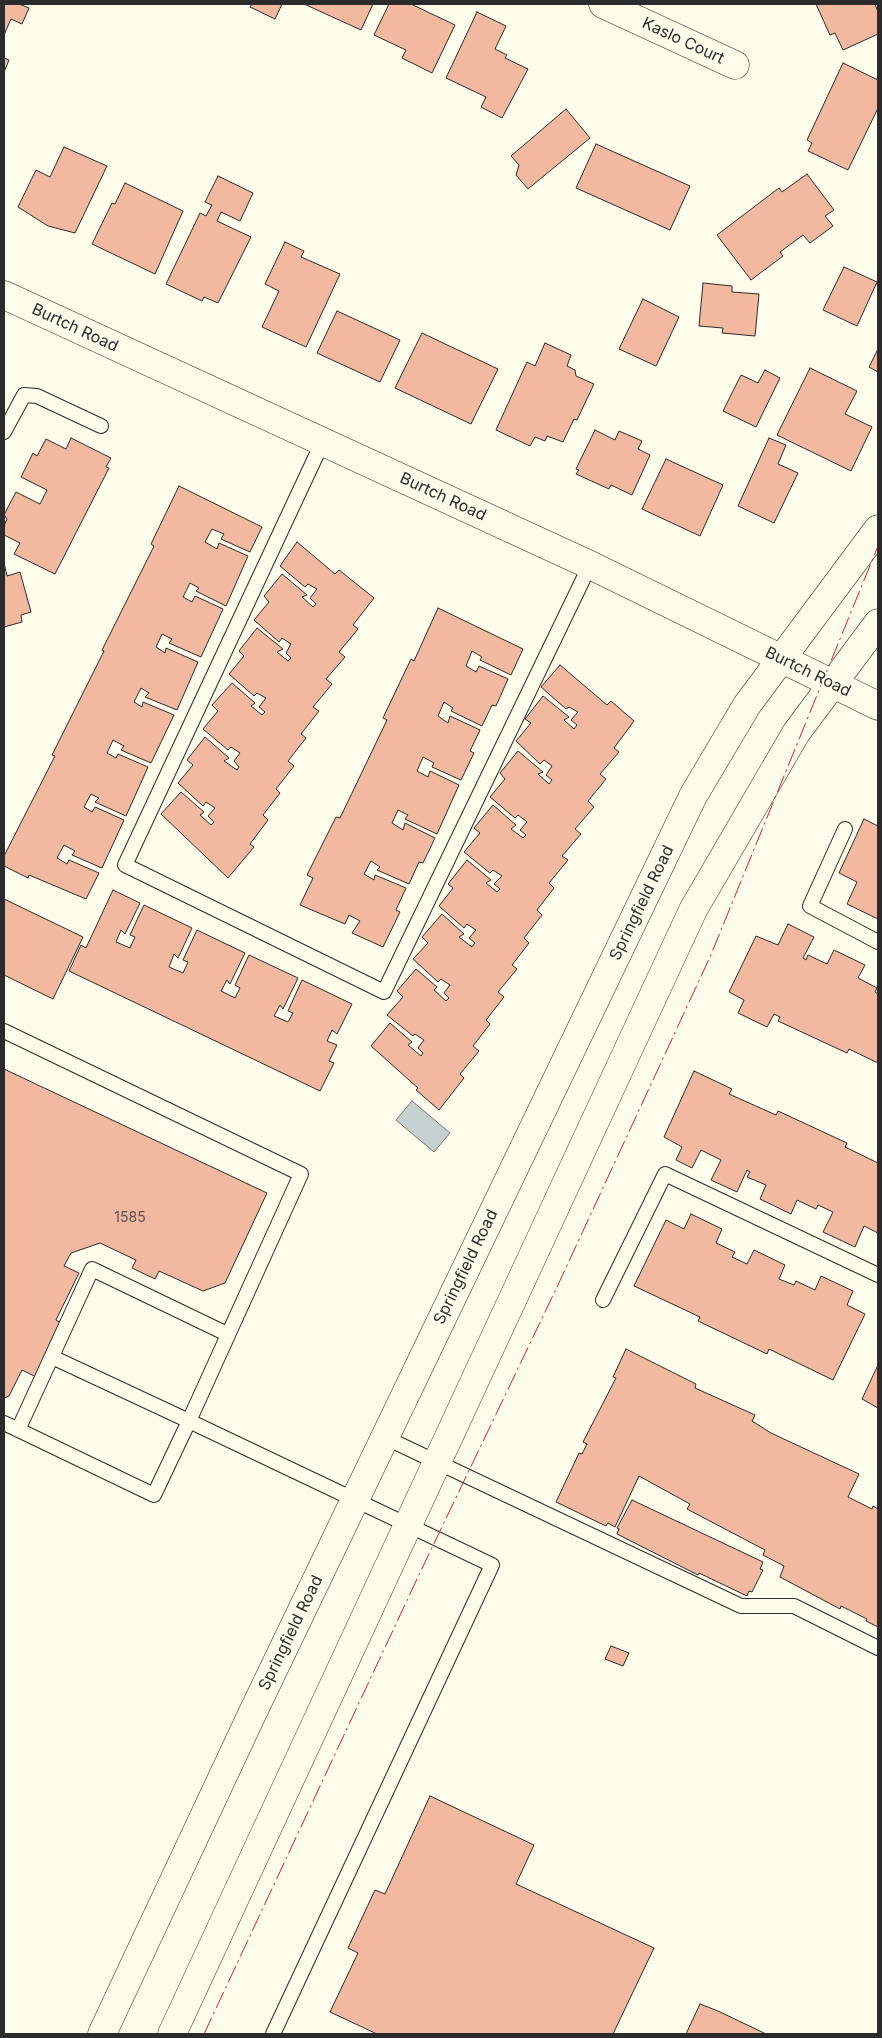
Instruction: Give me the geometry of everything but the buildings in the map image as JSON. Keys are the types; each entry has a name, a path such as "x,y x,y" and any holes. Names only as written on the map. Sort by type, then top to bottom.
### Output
{"main road":[{"name":"Kaslo Court","path":"602,4 735,65"},
{"name":"Burtch Road","path":"4,295 590,565 878,706"},
{"name":"Springfield Road","path":"102,2034 384,1437 693,796 747,706 878,529"},
{"path":"172,2034 693,910 796,733 878,623"}],"lane":[{"path":"4,432 24,395 36,396 101,426"},
{"path":"323,441 125,865 384,992 590,565"},
{"path":"845,829 810,906 878,942"},
{"path":"4,1031 301,1174 154,1495 4,1423"},
{"path":"603,1300 665,1174 878,1275"},
{"path":"18,1430 92,1269 227,1334"},
{"path":"52,1357 492,1565 273,2034"},
{"path":"384,1437 741,1606 794,1606 878,1648"}],"shaded area":[{"path":"412,1101 450,1133 434,1152 396,1120"}],"power":[{"path":"204,2034 417,1579 557,1287 710,957 878,546"}]}
